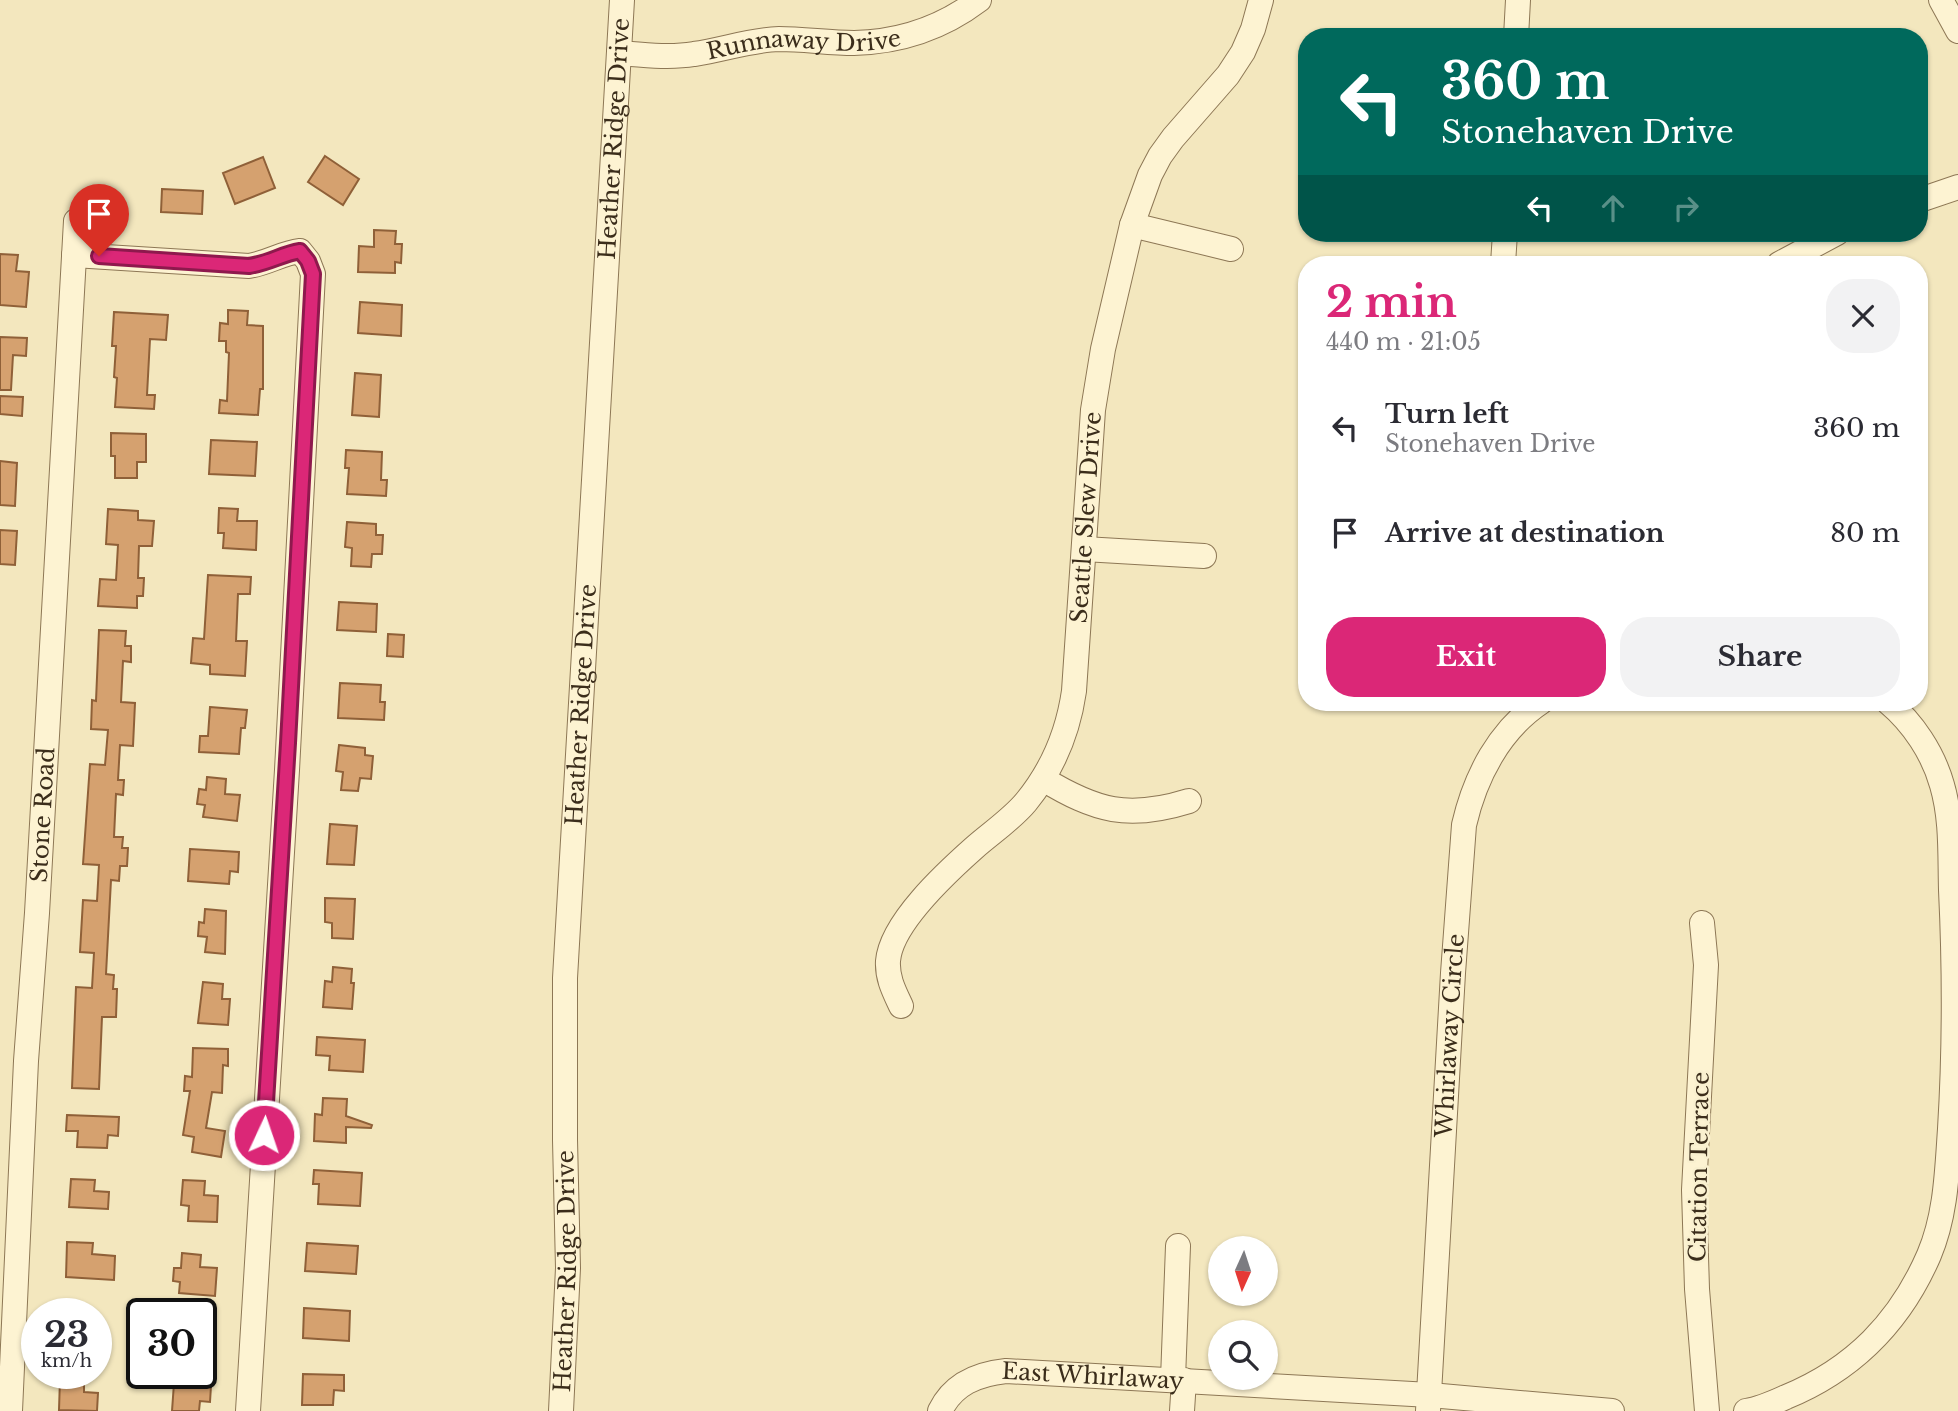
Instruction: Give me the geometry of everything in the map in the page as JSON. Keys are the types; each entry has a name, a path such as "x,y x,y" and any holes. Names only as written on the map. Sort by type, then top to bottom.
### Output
{"street":[{"name":"Heather Ridge Drive","path":"561,1411 568,1268 565,978 573,882 622,0"},
{"name":"Runnaway Drive","path":"619,53 692,55 750,42 778,39 853,43 886,41 931,29 979,0"},
{"name":"Seattle Slew Drive","path":"901,1006 892,989 888,973 888,958 896,935 946,874 1025,803 1058,751 1070,718 1093,411 1103,349 1132,225 1150,175 1160,156 1228,75 1253,29 1261,0"},
{"path":"1516,28 1518,0"},
{"path":"1941,0 1958,31"},
{"path":"1928,197 1958,187"},
{"name":"Stone Road","path":"10,1411 26,1061 38,899 76,221"},
{"path":"1132,225 1231,249"},
{"path":"1794,256 1820,242"},
{"path":"74,255 249,266 267,263 300,251 313,274 288,757 248,1411"},
{"path":"1084,549 1204,556"},
{"name":"Whirlaway Circle","path":"1429,1403 1464,825 1468,806 1488,760 1517,721 1530,711"},
{"path":"1746,1411 1793,1394 1828,1376 1884,1329 1901,1308 1926,1261 1938,1228 1945,1193 1955,1048 1949,820 1941,781 1925,744 1897,711"},
{"path":"1042,779 1084,802 1124,812 1144,812 1189,801"},
{"name":"Citation Terrace","path":"1702,923 1706,965 1694,1190 1697,1289 1707,1411"},
{"path":"1178,1246 1178,1379 1182,1411"},
{"name":"East Whirlaway","path":"940,1411 956,1388 989,1373 1006,1371 1178,1379 1429,1403"},
{"path":"1429,1403 1612,1411"}],"building":[{"path":"325,156 359,179 343,205 308,182"},
{"path":"263,157 275,188 235,204 223,173"},
{"path":"162,189 203,191 202,214 161,212"},
{"path":"374,230 396,231 395,244 402,244 401,263 395,262 395,273 358,272 359,246 374,247"},
{"path":"0,254 18,255 16,271 29,272 26,307 0,305"},
{"path":"360,302 402,305 401,336 358,333"},
{"path":"228,310 248,311 247,325 263,326 263,389 260,389 258,415 219,413 220,400 227,401 229,353 226,352 226,341 219,341 220,323 228,324"},
{"path":"114,312 168,315 166,340 150,339 147,395 155,395 154,409 115,407 116,346 112,346"},
{"path":"0,337 27,338 26,356 13,355 11,390 0,390"},
{"path":"355,373 381,375 379,417 352,415"},
{"path":"0,396 23,397 22,416 0,414"},
{"path":"111,433 146,434 146,462 137,462 137,478 115,478"},
{"path":"211,440 257,442 255,476 209,474"},
{"path":"346,450 382,452 381,480 387,480 386,496 347,494 349,468 345,468"},
{"path":"0,461 17,463 15,506 0,505"},
{"path":"219,508 238,509 237,521 257,521 256,550 223,548 224,533 218,533"},
{"path":"108,509 138,511 138,520 154,521 152,546 139,546 138,578 144,578 143,596 137,596 137,608 98,606 100,579 116,580 118,545 106,544"},
{"path":"347,522 376,524 376,535 383,535 382,554 372,554 371,567 351,566 352,548 345,547"},
{"path":"0,530 17,531 15,565 0,564"},
{"path":"208,575 251,577 250,594 238,594 236,641 247,641 245,676 210,674 210,665 191,663 193,638 204,639"},
{"path":"339,602 377,604 376,632 337,630"},
{"path":"99,630 126,631 125,646 131,646 131,662 123,661 121,702 135,703 133,746 120,745 118,780 124,780 123,795 116,794 114,837 123,837 122,848 128,848 127,866 120,866 119,881 111,880 106,974 114,975 113,989 117,989 116,1017 102,1017 99,1089 72,1088 76,987 92,988 94,953 80,952 83,900 97,901 99,865 83,864 90,764 105,765 108,730 91,729 92,700 96,701"},
{"path":"388,634 404,635 403,657 387,656"},
{"path":"340,683 381,685 380,702 385,702 384,720 338,718"},
{"path":"210,707 247,710 245,728 241,728 239,754 199,752 200,736 208,736"},
{"path":"339,745 365,748 365,755 373,756 371,779 360,778 358,791 341,790 343,772 336,771"},
{"path":"207,777 226,779 225,794 240,795 237,821 203,817 205,805 197,804 199,789 206,790"},
{"path":"330,824 357,826 354,865 327,864"},
{"path":"190,849 239,852 238,872 230,871 229,884 188,881"},
{"path":"325,898 355,899 353,939 332,938 332,923 325,922"},
{"path":"205,909 226,911 225,954 205,952 207,937 198,936 199,922 204,923"},
{"path":"333,967 352,969 352,1009 323,1007 325,981 332,982"},
{"path":"203,982 223,984 222,999 230,999 228,1025 198,1023"},
{"path":"317,1037 365,1040 363,1072 329,1070 330,1056 316,1055"},
{"path":"193,1048 228,1049 228,1066 223,1065 222,1093 212,1092 206,1128 225,1131 221,1157 192,1152 194,1137 183,1135 190,1091 184,1091 185,1076 192,1077"},
{"path":"323,1098 347,1099 346,1116 372,1125 371,1128 346,1127 346,1143 314,1141 315,1114 322,1115"},
{"path":"67,1115 119,1117 118,1136 108,1135 107,1148 77,1147 78,1131 66,1131"},
{"path":"314,1170 362,1173 360,1206 318,1204 319,1184 313,1184"},
{"path":"71,1179 95,1180 94,1191 109,1192 108,1209 69,1207"},
{"path":"183,1180 205,1181 204,1195 218,1196 217,1222 188,1221 189,1206 181,1205"},
{"path":"67,1242 93,1243 92,1254 115,1256 114,1280 66,1277"},
{"path":"307,1243 358,1246 356,1274 305,1271"},
{"path":"182,1253 201,1255 200,1267 217,1268 215,1296 179,1293 180,1282 173,1281 174,1268 181,1268"},
{"path":"304,1308 350,1311 349,1341 303,1338"},
{"path":"303,1374 344,1375 344,1391 334,1390 333,1405 302,1405"},
{"path":"60,1389 84,1389 84,1392 98,1393 97,1411 59,1410"},
{"path":"174,1389 211,1389 210,1402 200,1401 199,1411 172,1411"}],"route":[{"path":"99,256 249,266 267,263 300,251 313,274 264,1135"}]}
